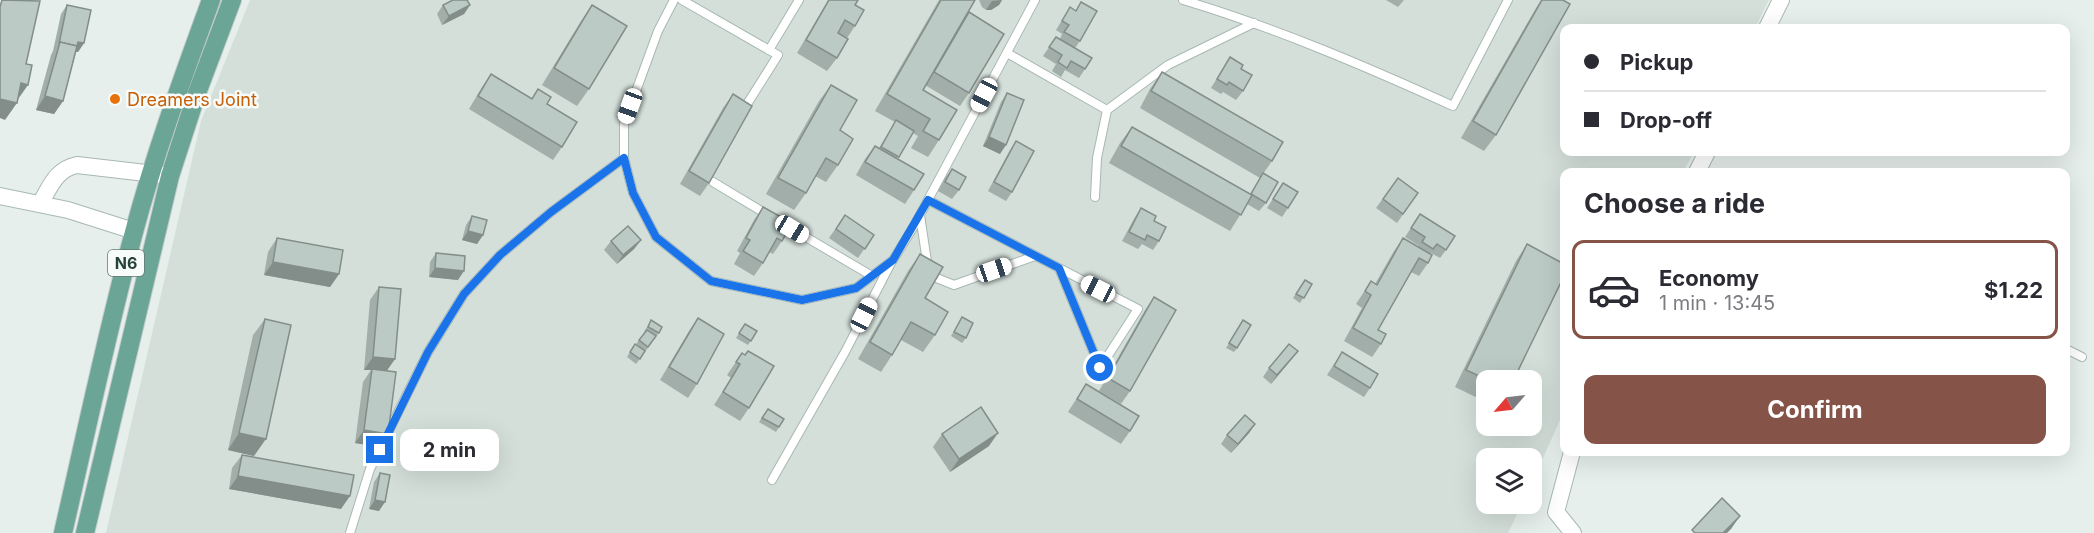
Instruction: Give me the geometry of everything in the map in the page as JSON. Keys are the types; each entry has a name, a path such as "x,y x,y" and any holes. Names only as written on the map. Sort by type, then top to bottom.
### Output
{"main road":[{"name":"N6","path":"63,533 134,231 174,100 211,0"},
{"name":"N6","path":"85,533 170,176 197,93 232,0"}],"street":[{"path":"1769,24 1781,0"},
{"path":"40,204 57,174 66,167 77,165 170,176"},
{"path":"0,196 68,210 134,231"},
{"path":"1571,456 1556,512 1573,533"}],"lane":[{"path":"674,0 658,31 624,124 624,158 633,193 656,237 711,281 802,300 856,288 893,260"},
{"path":"682,0 778,55 744,109"},
{"path":"769,50 799,0"},
{"path":"772,480 845,352 1035,0"},
{"path":"1183,0 1254,23 1372,70 1453,106 1508,0"},
{"path":"1095,197 1097,158 1107,110 1168,65 1254,23"},
{"path":"1007,53 1107,110"},
{"path":"350,533 370,469 428,352 464,294 509,248 551,212 624,158"},
{"path":"713,182 872,276"},
{"path":"928,200 1138,309 1100,368 1059,268"},
{"path":"920,215 929,275 954,285 1035,256"},
{"path":"2070,351 2082,357"}],"shaded area":[{"path":"250,0 1769,0 1757,24 1560,24 1560,156 1692,156 1685,168 1560,168 1560,420 1542,460 1542,448 1476,448 1476,514 1517,514 1508,533 106,533 201,121"}],"building":[{"path":"2,0 40,1 26,64 32,65 28,85 21,83 17,103 0,99 0,7"},
{"path":"453,0 467,0 470,5 449,16 443,5"},
{"path":"829,0 858,0 855,5 864,10 855,26 845,20 838,33 848,39 837,58 806,40"},
{"path":"941,0 975,0 923,90 957,110 939,140 923,131 930,119 887,94"},
{"path":"1542,0 1563,0 1570,4 1496,135 1473,121"},
{"path":"1081,2 1097,11 1080,41 1064,32 1069,25 1062,21 1070,7 1076,11"},
{"path":"67,5 91,10 84,43 78,42 77,46 60,42 59,44"},
{"path":"592,5 627,26 589,89 554,68"},
{"path":"969,12 1004,34 969,93 934,72"},
{"path":"1056,37 1092,58 1085,69 1071,61 1067,68 1058,62 1062,55 1049,47"},
{"path":"60,42 77,46 63,101 45,96"},
{"path":"1230,57 1243,65 1241,69 1252,75 1243,91 1229,82 1227,85 1217,79"},
{"path":"1162,72 1283,142 1272,161 1151,91"},
{"path":"491,74 532,99 538,89 551,97 547,104 577,122 562,147 478,96"},
{"path":"831,85 857,100 840,130 853,139 838,165 826,158 806,193 778,178"},
{"path":"1007,93 1024,100 1006,145 989,137"},
{"path":"733,94 752,106 709,183 689,171"},
{"path":"896,120 914,131 899,157 881,147"},
{"path":"1132,127 1252,195 1241,215 1121,146"},
{"path":"1016,141 1034,151 1012,192 994,182"},
{"path":"875,146 924,174 914,190 865,162"},
{"path":"952,169 966,177 959,190 945,182"},
{"path":"1263,173 1278,182 1266,203 1251,194"},
{"path":"1398,178 1418,193 1403,214 1383,199"},
{"path":"1283,183 1298,192 1288,208 1273,199"},
{"path":"763,207 792,223 782,241 777,238 763,263 743,251 750,240 746,238"},
{"path":"1141,208 1156,216 1154,221 1166,227 1159,241 1147,235 1145,240 1129,232"},
{"path":"1420,214 1455,236 1446,250 1437,244 1433,249 1422,242 1425,237 1411,228"},
{"path":"845,215 874,235 865,249 836,229"},
{"path":"472,216 487,220 483,235 468,231"},
{"path":"628,226 641,240 623,255 611,241"},
{"path":"277,238 343,250 339,274 273,262"},
{"path":"1403,238 1432,255 1428,263 1419,258 1378,330 1386,334 1381,344 1353,328 1371,295 1365,291 1371,281 1377,285"},
{"path":"1527,244 1560,262 1560,284 1518,370 1476,370 1476,375 1466,370"},
{"path":"436,253 465,256 464,271 435,268"},
{"path":"920,254 943,267 925,298 948,312 935,335 911,322 892,355 870,342"},
{"path":"1305,280 1312,284 1304,298 1296,294"},
{"path":"379,287 401,289 395,359 373,357"},
{"path":"1154,297 1176,310 1130,391 1108,378"},
{"path":"962,317 973,323 966,338 954,332"},
{"path":"698,318 724,334 697,384 669,367"},
{"path":"265,319 291,325 266,439 239,433"},
{"path":"651,320 662,327 659,333 648,327"},
{"path":"1243,320 1251,325 1237,348 1229,343"},
{"path":"745,324 757,331 751,341 739,333"},
{"path":"647,330 656,336 648,347 639,340"},
{"path":"635,344 645,351 640,359 630,352"},
{"path":"1289,344 1298,351 1277,375 1269,368"},
{"path":"748,351 774,366 749,408 723,392 740,364 736,362 742,353 745,355"},
{"path":"1342,352 1378,374 1370,388 1334,366"},
{"path":"372,369 396,372 388,434 364,430"},
{"path":"1086,384 1139,416 1130,431 1077,399"},
{"path":"981,407 998,433 959,459 942,434"},
{"path":"768,409 784,419 779,427 762,418"},
{"path":"1245,415 1255,424 1238,444 1227,435"},
{"path":"454,448 468,449 467,464 453,464"},
{"path":"242,455 354,475 350,496 238,476"},
{"path":"380,473 390,475 385,502 375,500"},
{"path":"1722,498 1740,516 1723,533 1695,533 1692,530"}],"place":[{"name":"Dreamers Joint","path":"115,99"}],"route":[{"path":"380,450 428,352 464,294 500,255 551,212 624,158 633,193 656,237 711,281 802,300 856,288 893,260 928,200 1059,268 1100,368"}]}
